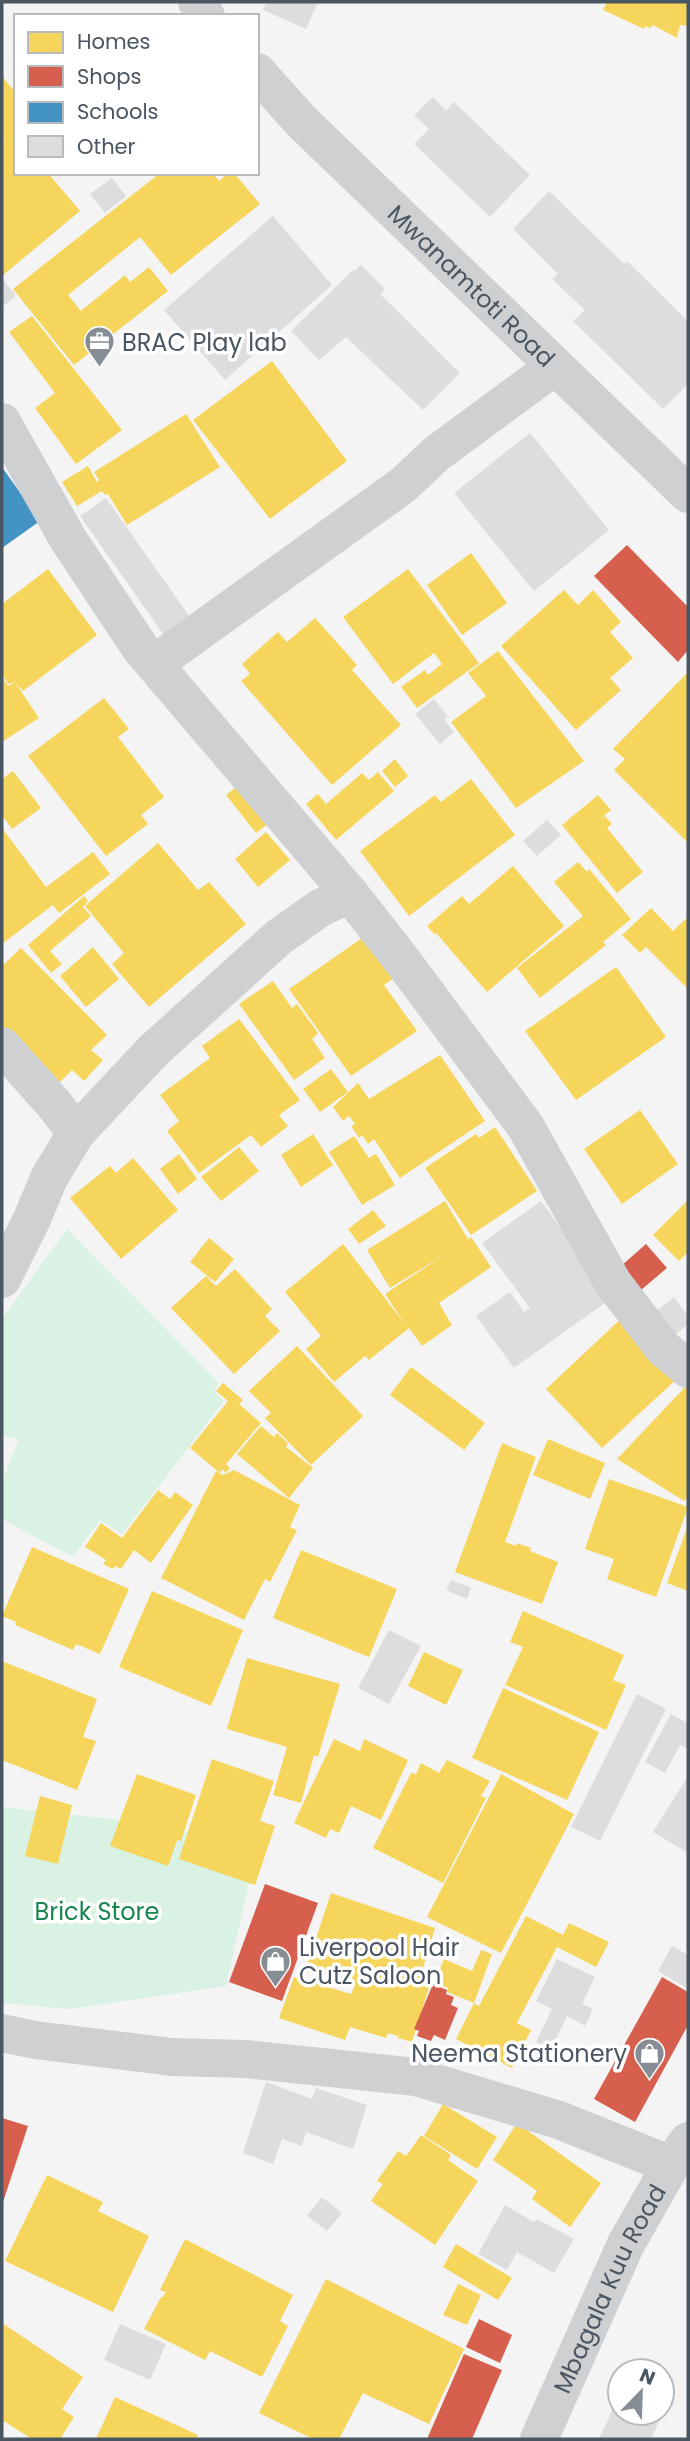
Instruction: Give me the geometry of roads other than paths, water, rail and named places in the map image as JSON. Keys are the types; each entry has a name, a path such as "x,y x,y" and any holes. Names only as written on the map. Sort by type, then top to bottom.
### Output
{"street":[{"name":"Mwanamtoti Road","path":"259,74 301,121 688,494"},
{"path":"154,664 403,485 436,454 554,367"},
{"path":"2,422 68,539 141,649 350,894 526,1127 613,1283 663,1348 688,1369"},
{"path":"2,1279 49,1178 76,1133 153,1051 279,937 320,908 350,894"},
{"path":"2,1046 76,1133"},
{"path":"2,2033 35,2040 172,2057 246,2059 416,2077 679,2153"},
{"name":"Mbagala Kuu Road","path":"539,2439 626,2244 679,2153"}],"place":[{"name":"BRAC Play lab","path":"99,369"},
{"name":"Liverpool Hair Cutz Saloon","path":"276,1988"},
{"name":"Neema Stationery","path":"650,2080"}],"park label":[{"name":"Brick Store","path":"97,1911"}]}
